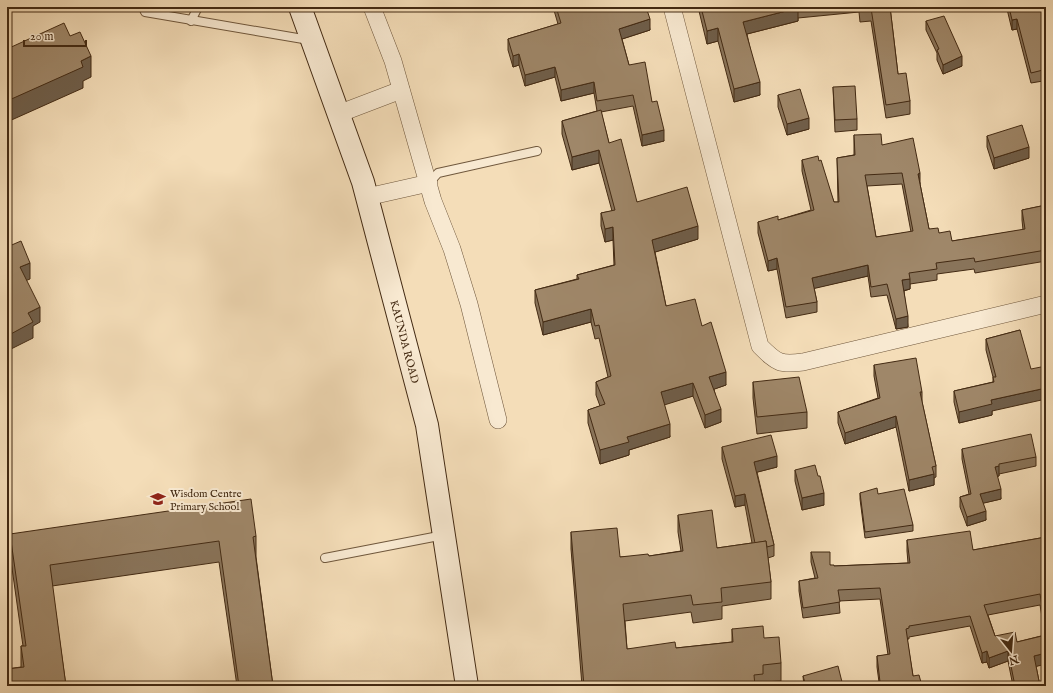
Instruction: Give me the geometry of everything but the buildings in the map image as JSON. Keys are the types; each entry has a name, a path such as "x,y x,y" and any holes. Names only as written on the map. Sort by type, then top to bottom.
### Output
{"main road":[{"name":"KAUNDA ROAD","path":"300,7 367,197 427,425 467,686"}],"street":[{"path":"372,7 393,61 433,201 452,249 469,304 498,420"},
{"path":"672,7 760,346 774,360 787,364 804,362 1046,304"},
{"path":"338,114 401,90"},
{"path":"367,197 429,184"}],"lane":[{"path":"143,7 145,12 312,41"},
{"path":"191,21 198,7"},
{"path":"429,184 438,173 537,150"},
{"path":"325,558 444,535"}],"place":[{"name":"Wisdom Centre Primary School","path":"158,499"}]}
